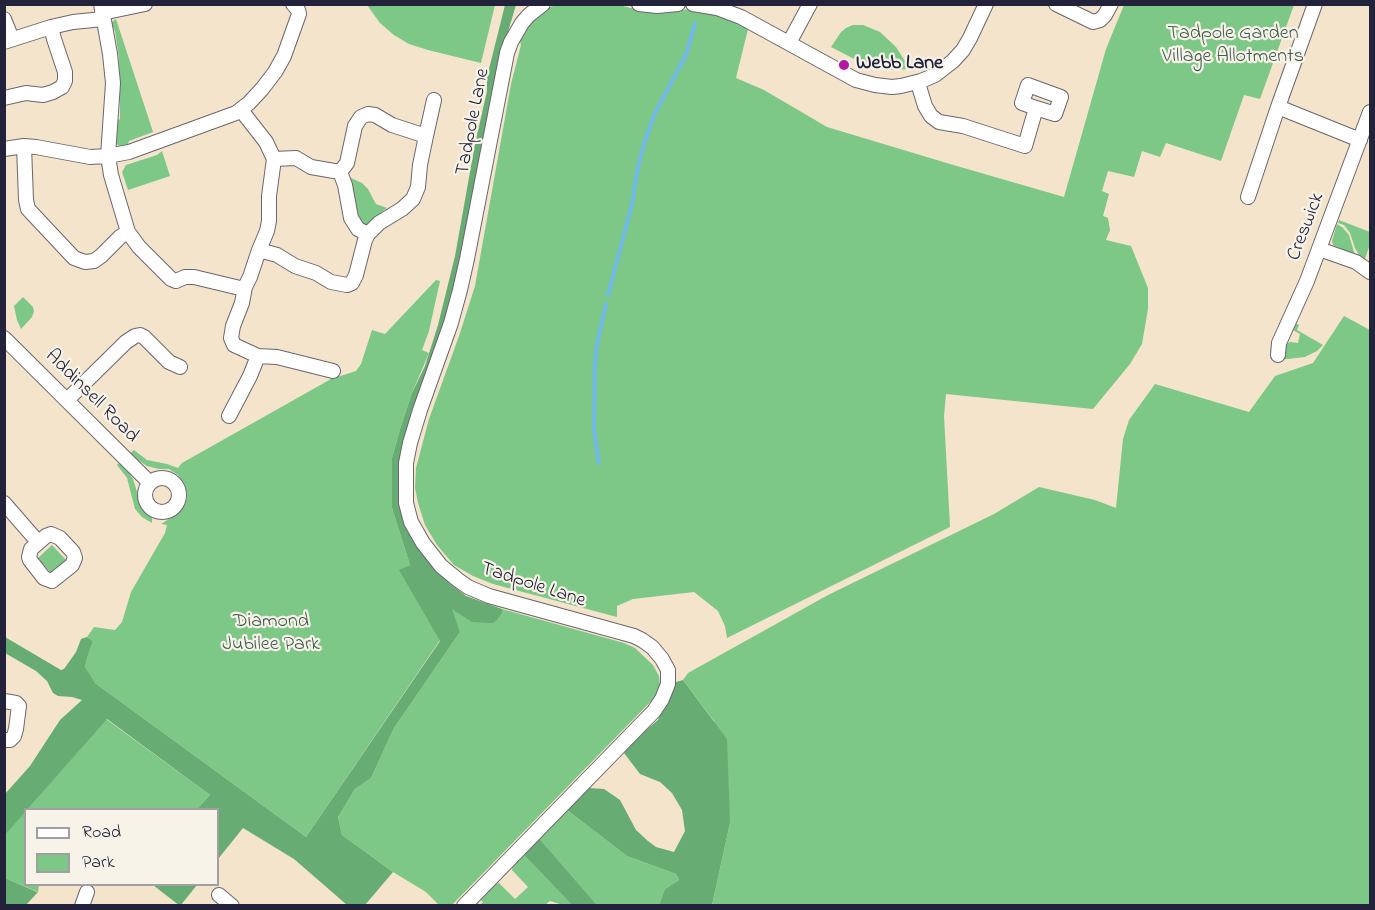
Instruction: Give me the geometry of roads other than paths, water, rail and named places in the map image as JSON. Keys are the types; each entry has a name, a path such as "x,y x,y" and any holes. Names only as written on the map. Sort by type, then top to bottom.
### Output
{"street":[{"path":"4,19 8,40 102,12 145,4"},
{"path":"4,149 24,146 90,156 108,156 129,152 227,118 241,110 275,72 284,56 299,14 293,4"},
{"name":"Tadpole Lane","path":"464,906 654,711 668,684 668,670 662,659 652,647 634,636 489,596 468,587 441,566 423,543 411,522 406,503 406,464 410,443 460,290 507,53 522,22 543,4"},
{"path":"639,4 657,6 678,4"},
{"path":"693,4 727,11 844,74 861,81 892,87 918,82 935,75 953,62 970,38 986,4"},
{"path":"789,43 810,4"},
{"path":"1056,4 1093,22 1105,15 1111,4"},
{"path":"1246,194 1315,4"},
{"path":"102,12 110,54 112,83 108,156 111,175 128,232 139,247 171,279 176,281 194,277 240,288 245,287"},
{"path":"4,98 26,93 39,95 50,93 63,85 65,72 51,27"},
{"path":"918,82 925,106 931,116 939,122 963,126 1031,148 1036,108"},
{"path":"258,250 276,255 331,282 347,285 352,283 368,234 379,223 413,199 418,187 420,165 434,100"},
{"path":"1278,107 1360,140"},
{"path":"241,110 266,142 274,159 267,231 245,287 231,338 234,345 258,356 284,358 333,371"},
{"path":"340,172 347,163 355,126 366,114 375,115 392,125 426,136"},
{"name":"Creswick","path":"1278,355 1279,343 1304,289 1370,118"},
{"path":"24,146 27,209 74,258 85,262 94,261 128,232"},
{"path":"274,159 298,159 311,167 340,172"},
{"path":"340,172 345,185 351,218 358,229 368,234"},
{"path":"1319,249 1356,262 1371,272"},
{"path":"67,400 126,342 136,336 144,337 165,359 180,367"},
{"name":"Addinsell Road","path":"4,338 150,483"},
{"path":"230,416 258,356"},
{"path":"4,503 38,542"},
{"path":"4,701 16,703 19,706 14,736 10,740 4,740"},
{"path":"82,906 87,892"},
{"path":"219,895 231,906"}],"waterway":[{"path":"608,295 632,204 645,141 654,115 686,55 695,23"},
{"path":"599,463 594,430 595,364 606,304"}],"place":[{"name":"Webb Lane","path":"844,65"}],"park label":[{"name":"Tadpole Garden Village Allotments","path":"1233,46"},
{"name":"Diamond Jubilee Park","path":"271,634"}]}
